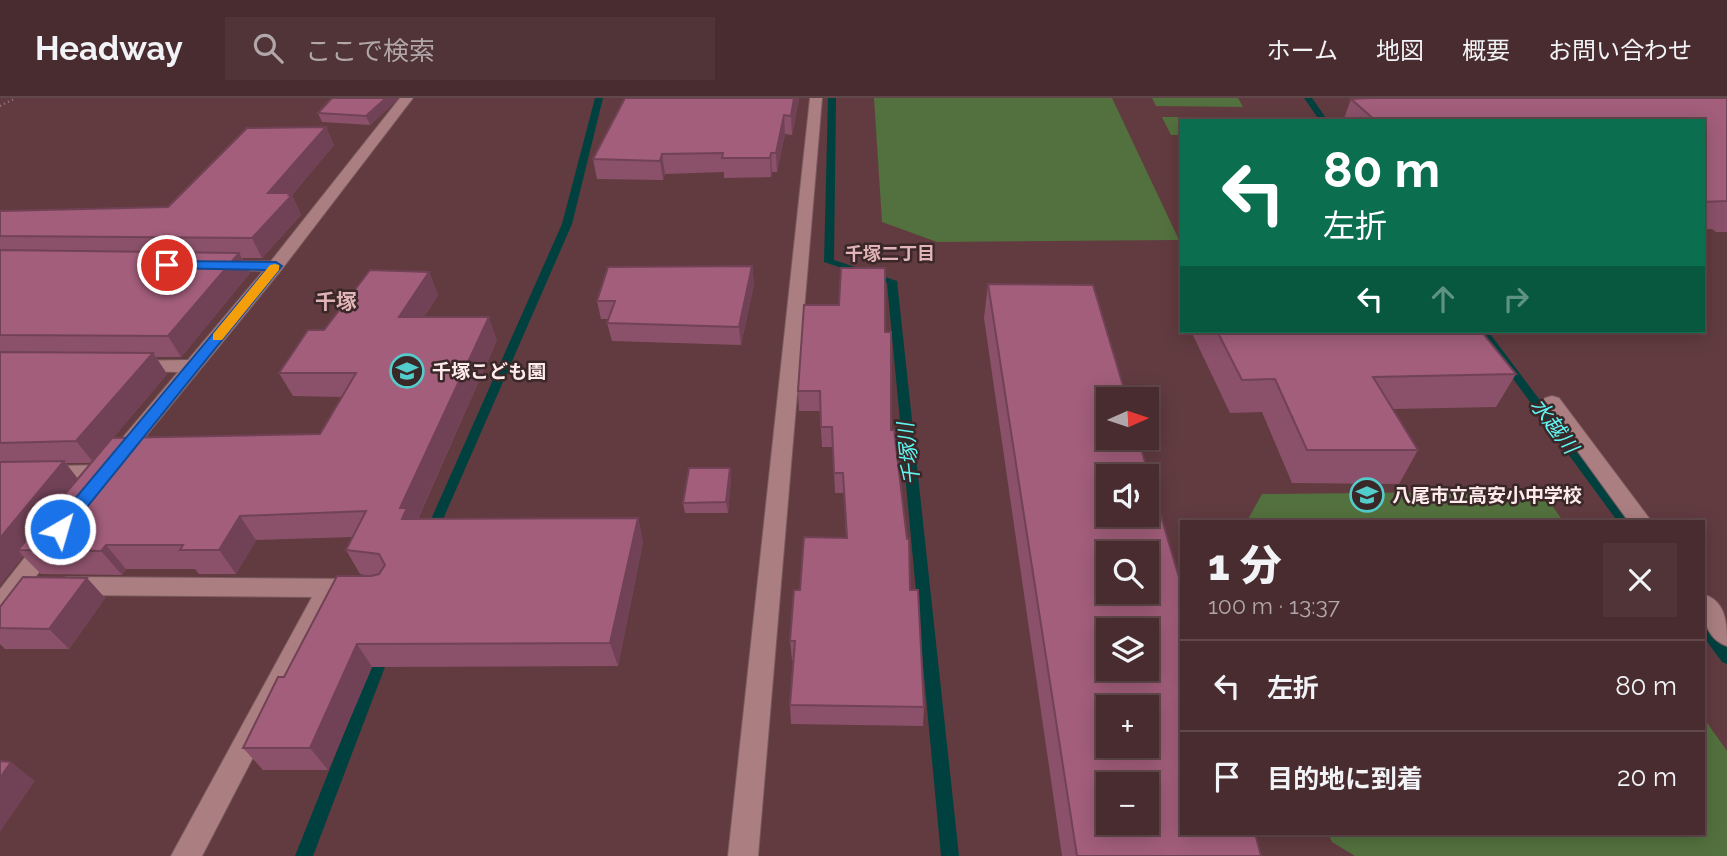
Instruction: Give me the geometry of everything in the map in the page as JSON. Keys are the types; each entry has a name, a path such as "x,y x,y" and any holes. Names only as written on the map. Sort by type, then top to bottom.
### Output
{"street":[{"path":"89,493 276,266 407,98"},
{"path":"743,856 816,98"},
{"path":"208,265 276,266"},
{"path":"110,365 193,366"},
{"path":"1552,402 1640,520"},
{"path":"0,474 105,472"},
{"path":"0,606 56,534"},
{"path":"16,586 384,588"},
{"path":"186,856 329,588"},
{"path":"1705,606 1727,636"}],"path":[{"path":"0,106 16,98"}],"green space":[{"path":"874,98 1112,98 1179,240 937,242 882,222"},
{"path":"1152,98 1238,98 1243,107 1156,106"},
{"path":"1162,117 1248,119 1180,119 1180,135 1171,135"},
{"path":"1542,491 1562,520 1248,520 1262,494"},
{"path":"1705,720 1727,751 1727,856 1355,856 1332,842 1329,835 1705,835"}],"building":[{"path":"332,98 386,98 366,116 318,113"},
{"path":"625,98 794,98 791,116 784,115 776,153 771,153 770,158 722,158 723,153 662,154 660,161 593,159"},
{"path":"1727,98 1727,201 1705,202 1705,119 1374,119 1351,99"},
{"path":"326,127 268,193 292,195 252,238 0,236 0,211 168,207 247,128"},
{"path":"0,250 239,253 168,336 0,335"},
{"path":"752,266 739,327 607,323 615,301 597,301 608,267"},
{"path":"841,268 885,268 885,332 891,332 891,430 894,430 909,539 910,590 918,590 924,707 790,705 795,641 790,641 794,590 800,590 804,537 847,538 843,473 834,473 832,427 821,427 820,391 798,391 804,305 839,305"},
{"path":"370,270 429,272 399,317 489,317 400,508 407,508 402,519 638,518 610,643 357,644 310,748 243,748 278,677 284,677 337,576 371,576 379,574 385,565 379,554 346,550 366,511 240,516 219,550 180,550 183,545 106,545 101,551 18,550 112,438 320,434 356,373 279,373 308,330 324,330"},
{"path":"988,284 1093,285 1123,387 1096,387 1096,450 1142,450 1146,464 1096,464 1096,527 1159,527 1159,509 1180,581 1180,835 1256,835 1261,856 1077,856"},
{"path":"1218,333 1483,333 1516,374 1373,377 1418,450 1307,450 1275,379 1242,380"},
{"path":"0,352 153,353 76,441 0,443"},
{"path":"64,461 0,538 0,462"},
{"path":"689,468 730,468 726,502 683,503"},
{"path":"23,577 87,578 49,629 0,628 0,607"},
{"path":"0,761 11,762 0,778"}],"waterway":[{"path":"431,533 567,224 599,98"},
{"name":"千塚川","path":"832,98 829,262 892,281 950,856"},
{"name":"水越川","path":"1308,98 1323,119"},
{"name":"水越川","path":"1484,333 1624,520"},
{"name":"水越川","path":"1705,628 1727,658"},
{"path":"304,856 384,651"}],"slow traffic":[{"path":"217,337 275,268"}],"place":[{"name":"千塚こども園","path":"407,371"},
{"name":"八尾市立高安小中学校","path":"1367,495"}],"district":[{"name":"千塚二丁目","path":"890,254"},
{"name":"千塚","path":"336,302"}],"route":[{"path":"60,529 276,266 167,265"}]}
